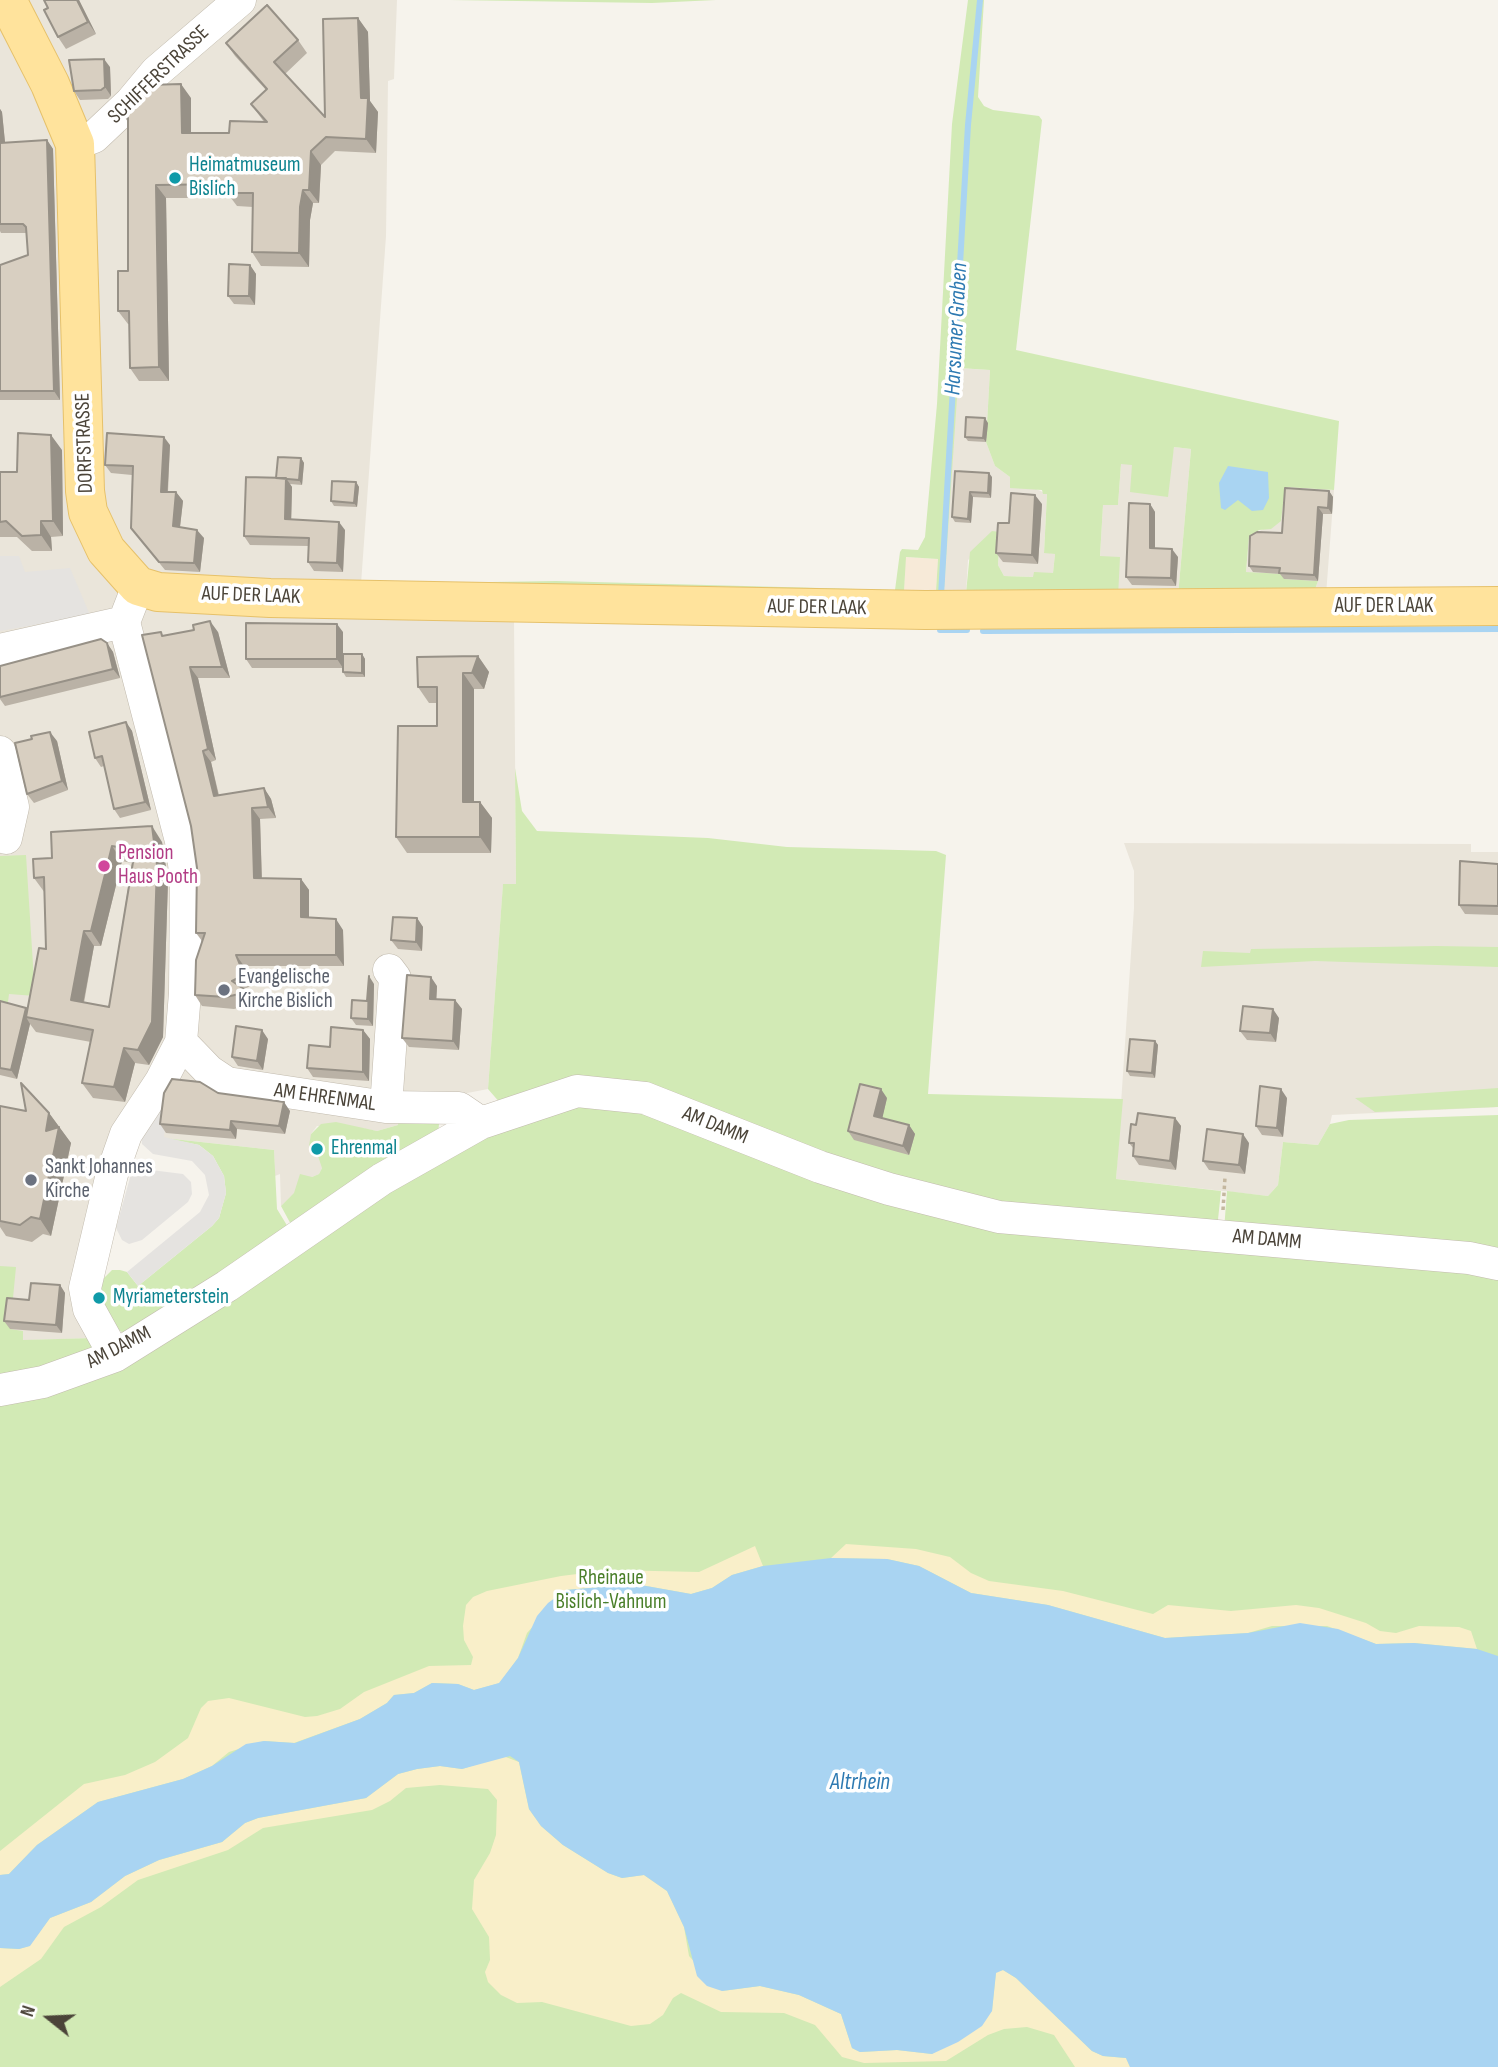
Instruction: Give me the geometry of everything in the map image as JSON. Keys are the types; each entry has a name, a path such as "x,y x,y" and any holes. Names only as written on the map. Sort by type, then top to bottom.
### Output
{"main road":[{"name":"DORFSTRASSE","path":"8,0 50,84 75,144 85,491 88,512 106,551 138,586"},
{"name":"AUF DER LAAK","path":"138,586 158,592 270,598 902,609 1498,607"}],"street":[{"name":"SCHIFFERSTRASSE","path":"75,144 94,137 131,102 156,72 240,0"},
{"path":"115,1356 89,1309 86,1288 112,1174 125,1134 161,1081 181,1042 185,993 186,904 181,841 124,622 138,586"},
{"path":"0,650 124,622"},
{"path":"0,752 13,807 6,838"},
{"path":"386,1107 395,978 389,970"},
{"name":"AM EHRENMAL","path":"181,1042 209,1071 227,1083 386,1107 459,1108 481,1123"},
{"name":"AM DAMM","path":"0,1390 43,1382 115,1356 227,1286 382,1179 481,1123 577,1091 645,1098 820,1167 889,1189 999,1217 1469,1258 1498,1264"}],"path":[{"path":"1222,1236 1225,1177"}],"shaded area":[{"path":"0,0 397,0 394,79 388,81 386,236 361,584 514,619 516,884 503,885 488,1089 431,1100 398,1125 377,1131 348,1126 317,1126 311,1134 324,1152 322,1168 319,1174 312,1177 281,1206 280,1174 275,1176 274,1150 164,1138 135,1129 116,1177 93,1338 0,1341"},
{"path":"958,368 990,370 986,442 995,466 1010,477 1047,494 1044,552 1055,554 1053,573 1034,577 1004,576 998,565 1000,532 968,560 966,593 944,592"},
{"path":"1174,447 1191,449 1178,596 1118,597 1100,557 1103,504 1118,505 1121,464 1171,462"},
{"path":"1284,487 1334,490 1326,595 1313,595 1318,581 1246,572 1249,537 1263,529"},
{"path":"0,556 19,556 25,572 70,568 90,615 0,631"},
{"path":"905,557 938,559 936,591 904,591"},
{"path":"1124,843 1471,844 1471,852 1498,852 1498,1107 1332,1115 1318,1145 1283,1142 1278,1185 1268,1196 1116,1179 1134,908 1134,871"},
{"path":"169,1084 164,1137 199,1145 213,1156 224,1176 226,1193 219,1218 212,1226 138,1286 127,1272 200,1212 209,1195 205,1175 192,1161 153,1154 142,1144 141,1135"},
{"path":"143,1169 183,1174 191,1182 192,1194 188,1202 142,1240 129,1244 122,1240 116,1228 131,1174"}],"green space":[{"path":"450,0 716,0 652,3"},
{"path":"968,0 984,0 978,97 984,106 993,110 1039,116 1042,120 1016,350 1339,421 1334,490 1285,487 1281,521 1271,529 1259,530 1249,537 1246,572 1284,574 1284,579 1318,581 1313,595 1178,596 1191,449 1174,447 1168,497 1130,492 1132,465 1121,464 1118,505 1103,505 1100,556 1120,557 1118,597 966,593 970,552 992,531 1000,532 998,565 1004,576 1033,577 1034,572 1053,573 1055,554 1044,553 1047,494 1043,494 1042,490 1010,488 1010,477 995,466 986,442 990,370 959,368 944,591 952,591 951,600 448,591 389,589 361,584 556,581 895,590 900,552 902,549 918,550 925,537 937,404 952,124","holes":["906,557 938,559 936,591 904,591"]},
{"name":"Rheinaue Bislich-Vahnum","path":"515,768 522,811 537,831 708,838 787,847 936,851 946,855 928,1094 1123,1099 1116,1179 1221,1191 1217,1229 1015,1208 952,1198 872,1178 920,1195 1045,1214 1498,1259 1498,2067 0,2067 0,1266 16,1267 10,1329 23,1331 23,1340 93,1338 95,1341 136,1337 123,1333 110,1323 101,1308 98,1292 102,1280 112,1270 120,1270 127,1272 138,1286 212,1226 219,1218 226,1193 224,1176 213,1156 199,1145 164,1138 274,1150 277,1209 291,1232 294,1230 281,1206 294,1193 300,1174 312,1177 319,1174 322,1168 318,1156 323,1152 319,1145 311,1150 309,1146 311,1134 321,1124 336,1122 377,1131 398,1125 399,1116 424,1118 439,1124 438,1135 466,1120 528,1098 501,1104 488,1089 503,884 516,884","holes":["610,1083 658,1090 782,1144 857,1172 777,1145 684,1103 642,1090 618,1086 563,1088"]},
{"path":"26,855 35,996 9,994 7,1010 0,1015 0,856"},
{"path":"1498,947 1498,967 1315,961 1201,967 1203,951 1250,953 1251,949"},
{"path":"1498,1088 1498,1107 1375,1112 1355,1098"},
{"path":"1498,1115 1498,1254 1224,1230 1227,1191 1268,1196 1278,1185 1283,1142 1318,1145 1330,1124 1349,1120"}],"sand":[{"path":"846,1544 916,1549 950,1557 971,1573 989,1581 1063,1591 1153,1614 1168,1605 1231,1611 1296,1605 1319,1608 1366,1623 1380,1631 1396,1633 1419,1626 1459,1627 1471,1631 1477,1649 1414,1643 1376,1644 1327,1626 1272,1626 1248,1633 1165,1638 1048,1605 971,1593 919,1566 887,1559 831,1558"},
{"path":"755,1546 763,1566 732,1575 712,1588 691,1594 635,1584 566,1590 527,1633 518,1658 500,1683 474,1690 458,1684 432,1683 414,1693 394,1695 387,1703 360,1719 294,1743 264,1741 229,1752 212,1766 183,1779 98,1802 37,1845 9,1874 0,1875 0,1851 84,1784 125,1775 155,1762 188,1738 201,1708 208,1701 229,1698 305,1717 317,1716 340,1709 364,1692 429,1666 471,1665 473,1657 464,1640 466,1605 473,1597 487,1591 561,1576 610,1570 699,1572"},
{"path":"503,1756 519,1762 529,1809 541,1826 563,1845 608,1873 622,1878 644,1875 667,1891 684,1927 689,1956 722,1991 760,1986 799,1995 841,2014 852,2048 860,2052 897,2050 932,2054 992,2011 996,1972 1003,1970 1016,1978 1092,2051 1103,2056 1126,2058 1130,2067 1075,2067 1054,2035 1027,2027 1004,2029 988,2035 946,2061 864,2063 842,2057 815,2025 784,2013 721,2012 681,1993 673,1998 663,2015 650,2024 631,2026 542,2002 517,2003 501,1995 488,1982 485,1972 490,1960 489,1937 472,1909 474,1880 490,1853 496,1835 497,1800 488,1789 440,1785 406,1788 390,1801 372,1810 263,1828 228,1850 138,1880 101,1907 64,1927 41,1959 0,1987 0,1948 19,1949 29,1946 50,1918 91,1902 125,1876 159,1860 222,1842 245,1823 258,1818 366,1798 398,1774 440,1766 462,1769"}],"water":[{"path":"1228,466 1268,472 1269,498 1263,510 1252,511 1238,500 1225,510 1221,508 1219,483"},
{"name":"Altrhein","path":"831,1558 887,1559 919,1566 971,1593 1048,1605 1165,1638 1248,1633 1300,1623 1338,1629 1376,1644 1414,1643 1477,1649 1498,1656 1498,2067 1130,2067 1126,2058 1103,2056 1092,2051 1016,1978 1003,1970 996,1973 992,2011 982,2026 958,2042 932,2054 897,2050 860,2052 852,2048 841,2014 799,1995 760,1986 722,1991 707,1986 697,1976 684,1927 667,1891 644,1875 622,1878 608,1873 563,1845 541,1826 529,1809 519,1762 510,1756 462,1769 440,1766 417,1769 398,1774 366,1798 258,1818 245,1823 222,1842 159,1860 125,1876 91,1902 50,1918 30,1946 19,1949 0,1948 0,1875 9,1874 37,1845 98,1802 183,1779 212,1766 246,1744 264,1741 295,1743 360,1719 387,1703 394,1695 414,1693 432,1683 458,1684 474,1690 499,1683 518,1658 537,1616 548,1603 566,1590 635,1584 691,1594 712,1588 732,1575 763,1566"}],"building":[{"path":"44,0 77,0 88,22 58,37 44,10 48,8"},
{"path":"267,5 298,40 274,62 325,117 323,19 358,18 361,98 368,98 366,139 326,137 311,151 309,190 303,190 300,207 299,253 252,252 253,193 227,193 228,184 156,185 159,367 130,368 129,311 118,311 118,271 128,271 128,118 122,113 148,85 181,84 182,133 229,133 230,121 267,122 251,104 267,89 226,43"},
{"path":"104,59 105,87 101,90 74,91 69,60"},
{"path":"47,140 54,391 0,391 0,265 28,255 26,227 23,224 0,224 0,143"},
{"path":"229,264 250,265 249,296 228,296"},
{"path":"966,417 985,418 983,438 965,437"},
{"path":"18,433 51,435 53,521 41,521 41,535 22,536 6,521 0,522 0,472 17,472"},
{"path":"107,433 164,437 161,492 176,492 173,526 197,530 194,563 159,562 131,528 133,466 105,465"},
{"path":"278,457 301,458 299,480 276,478"},
{"path":"955,471 989,473 988,493 970,492 968,519 952,517"},
{"path":"246,477 286,478 285,519 339,522 337,563 308,562 309,538 244,536"},
{"path":"332,481 356,482 354,503 331,501"},
{"path":"1285,488 1329,491 1328,508 1318,507 1314,575 1279,573 1280,568 1249,566 1250,536 1257,532 1282,533"},
{"path":"1011,493 1035,495 1032,555 996,553 998,523 1009,523"},
{"path":"1129,503 1150,504 1150,548 1172,549 1171,578 1126,577"},
{"path":"210,621 222,667 190,667 208,749 203,751 214,796 264,788 268,807 252,808 254,878 301,879 301,917 336,919 336,955 236,955 244,975 232,981 248,992 226,997 195,995 196,960 205,933 196,933 197,868 191,826 142,635 161,632 162,636 194,630 193,625"},
{"path":"246,623 337,624 337,659 246,659"},
{"path":"101,639 107,643 113,669 0,697 0,666"},
{"path":"343,654 362,654 362,673 343,672"},
{"path":"478,656 472,673 463,673 463,802 480,802 480,837 396,837 398,726 437,726 437,687 418,687 417,657"},
{"path":"126,722 145,802 114,809 102,756 95,758 89,732"},
{"path":"50,732 62,781 27,794 15,743"},
{"path":"152,826 157,865 152,1022 138,1050 124,1048 114,1087 82,1083 93,1030 26,1017 39,948 46,949 44,877 34,878 33,859 52,858 51,832","holes":["112,846 135,850 109,1007 71,1000 84,931 91,931"]},
{"path":"1460,861 1498,864 1498,906 1459,905"},
{"path":"393,917 417,918 416,942 391,940"},
{"path":"407,975 431,977 430,999 455,1000 453,1041 402,1038"},
{"path":"369,976 368,1019 351,1018 352,1000 367,1001"},
{"path":"0,1001 26,1008 11,1070 0,1068"},
{"path":"1243,1006 1273,1009 1270,1033 1240,1031"},
{"path":"236,1026 262,1030 257,1061 232,1057"},
{"path":"331,1027 363,1030 363,1072 307,1068 309,1045 330,1047"},
{"path":"1130,1039 1155,1041 1152,1073 1127,1071"},
{"path":"172,1079 200,1082 218,1093 284,1102 279,1126 231,1121 230,1130 160,1124 164,1093"},
{"name":"Sankt Johannes Kirche","path":"21,1083 49,1113 46,1131 59,1127 40,1219 31,1217 20,1225 0,1221 0,1106 26,1111"},
{"path":"860,1084 881,1089 874,1116 909,1125 903,1146 848,1131"},
{"path":"1260,1086 1281,1089 1277,1128 1256,1126"},
{"path":"1138,1113 1175,1118 1170,1161 1133,1156 1134,1143 1129,1143 1131,1124 1136,1125"},
{"path":"1207,1129 1243,1134 1239,1165 1203,1161"},
{"path":"31,1283 60,1285 56,1325 4,1321 7,1298 29,1300"}],"waterway":[{"name":"Harsumer Graben","path":"941,596 968,125 980,0"},
{"name":"Harsumer Graben","path":"940,621 940,630 967,630"},
{"name":"Harsumer Graben","path":"983,631 1498,629"}],"place":[{"name":"Heimatmuseum Bislich","path":"175,178"},
{"name":"Pension Haus Pooth","path":"104,866"},
{"name":"Evangelische Kirche Bislich","path":"224,990"},
{"name":"Ehrenmal","path":"317,1149"},
{"name":"Sankt Johannes Kirche","path":"31,1180"},
{"name":"Myriameterstein","path":"99,1298"}]}
